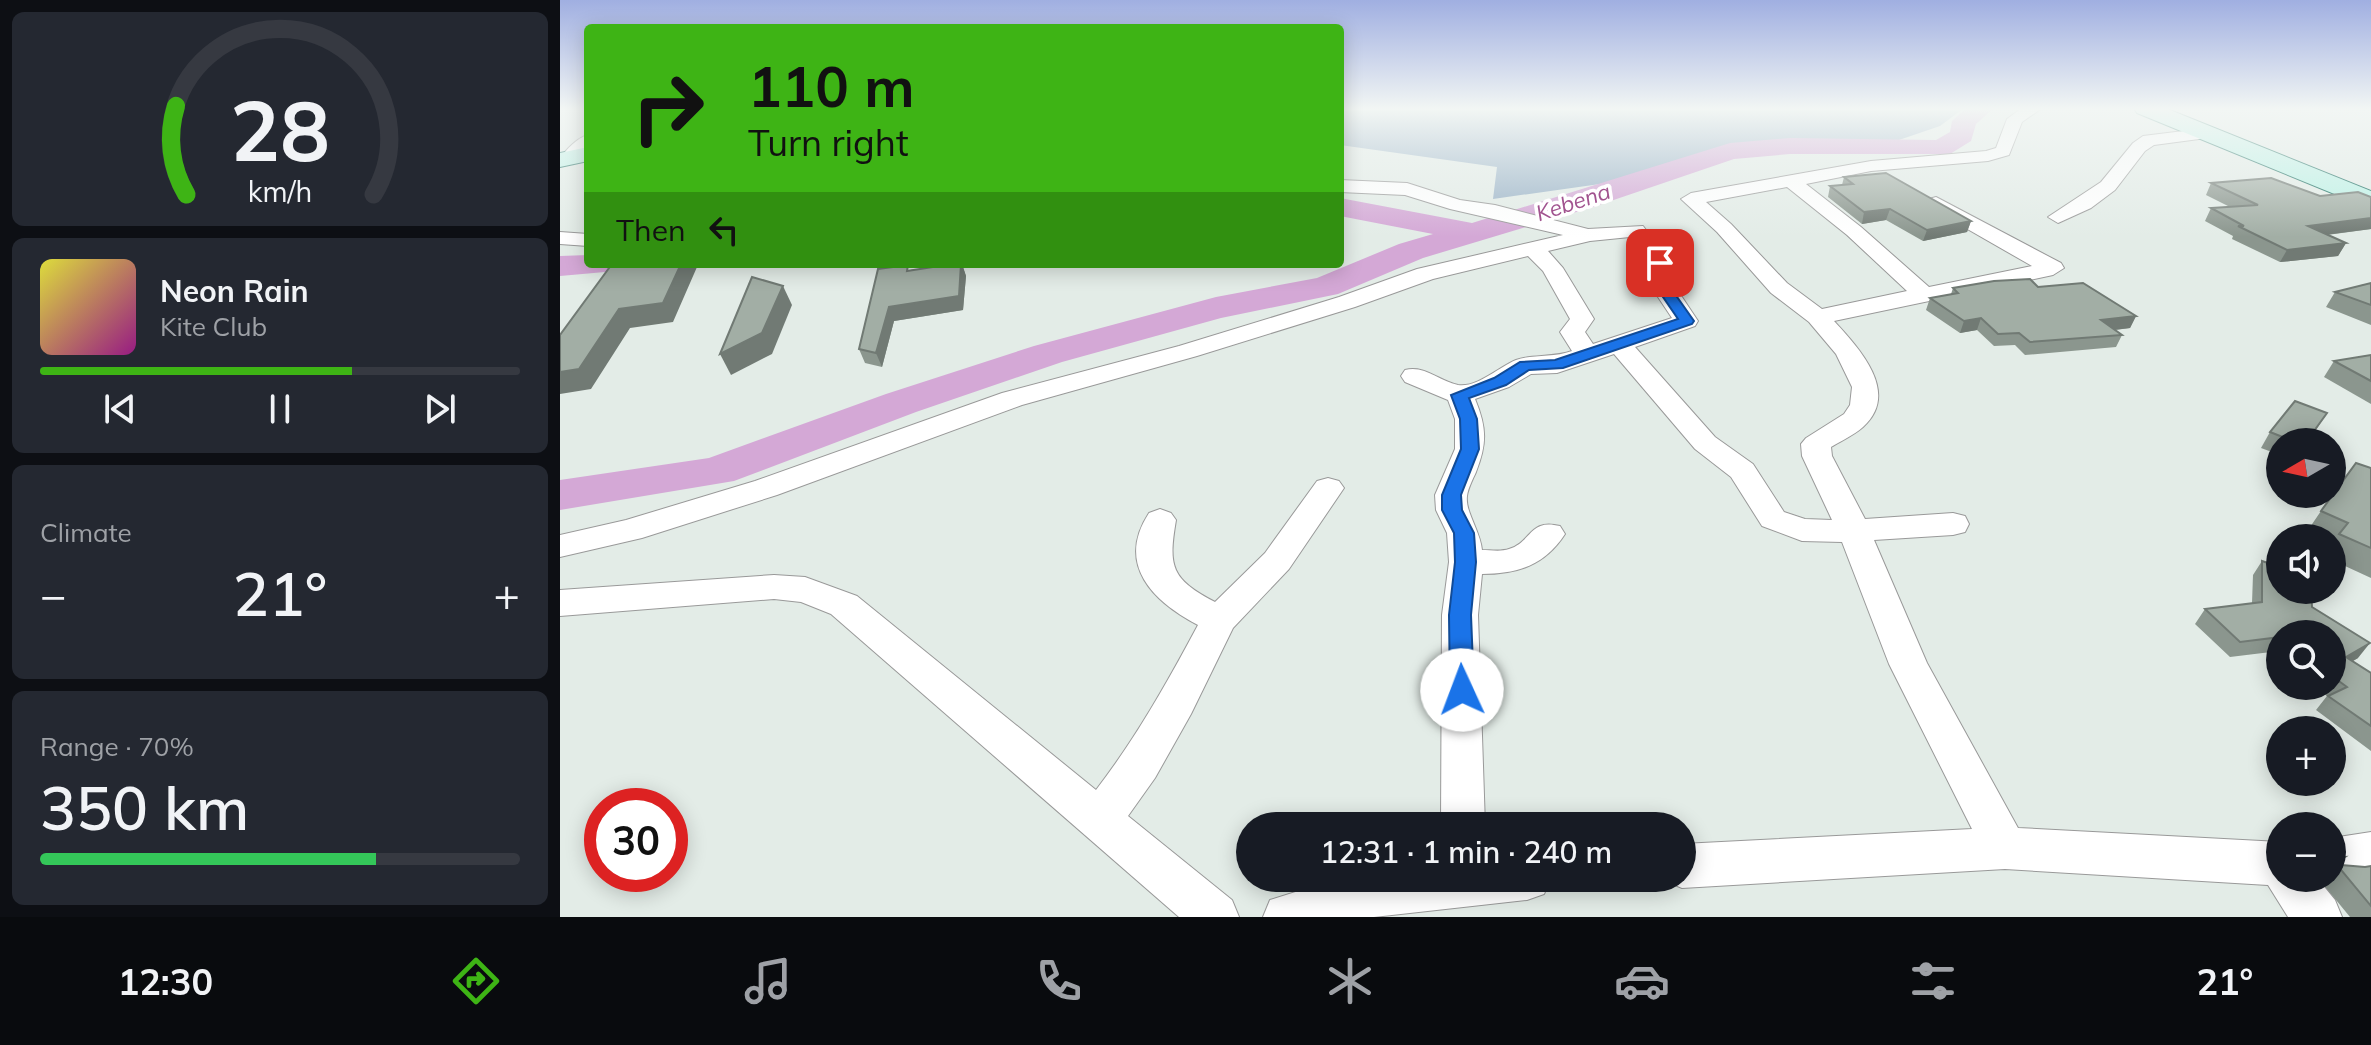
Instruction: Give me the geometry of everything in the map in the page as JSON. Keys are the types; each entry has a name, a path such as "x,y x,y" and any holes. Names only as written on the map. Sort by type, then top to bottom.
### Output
{"main road":[{"path":"2251,151 2371,201"}],"street":[{"path":"2003,151 1988,156 1871,166 1691,199 1724,228 1779,288 1818,317 1848,352 1866,387 1864,405 1854,420 1816,444 1817,456 1854,531 1908,664 2005,848"},
{"path":"2058,217 2084,204 2108,186 2136,151"},
{"path":"1818,317 2053,268 1871,166"},
{"path":"1791,181 1854,231 1925,296"},
{"path":"1344,186 1407,189 1457,205 1590,235"},
{"path":"560,546 630,530 766,488 1012,399 1188,351 1347,302 1425,274 1590,235 1626,230 1642,235 1660,263 1668,294 1686,316 1686,321 1679,325 1557,365 1525,366 1500,381 1460,395 1414,376"},
{"path":"560,238 584,240"},
{"path":"1533,248 1552,268 1576,305 1582,319 1572,332 1586,354"},
{"path":"1619,344 1705,443 1742,471 1773,519 1802,530 1854,531 1953,524"},
{"path":"1460,395 1469,419 1470,449 1451,495 1452,510 1464,533 1466,562 1460,615 1463,812"},
{"path":"1099,820 1140,765 1177,703 1219,620 1277,561 1328,488"},
{"path":"1160,520 1154,558 1160,581 1181,599 1219,620"},
{"path":"1466,562 1518,561 1531,554 1548,534"},
{"path":"560,603 774,587 805,590 844,605 1215,917"},
{"path":"1696,865 2005,848 2266,867"},
{"path":"2346,858 2371,853"},
{"path":"1287,917 1327,902 1389,892"},
{"path":"2299,892 2318,917"}],"shaded area":[{"path":"1381,151 1714,151 1607,183 1493,199 1497,167"}],"building":[{"path":"1886,173 1971,221 1927,230 1890,209 1864,212 1830,186 1853,184 1844,177"},
{"path":"2271,178 2320,196 2358,192 2371,197 2371,218 2308,226 2346,243 2287,250 2238,226 2244,226 2211,208 2258,205 2211,183"},
{"path":"609,268 679,268 663,303 619,309 579,369 560,372 560,335"},
{"path":"908,268 907,271 961,268 959,296 889,307 876,353 859,349 878,269"},
{"path":"752,277 783,286 762,333 720,354"},
{"path":"2030,279 2038,287 2083,283 2136,316 2101,320 2122,335 2030,342 2019,333 1998,334 1981,318 1964,321 1930,298 1958,293 1953,288"},
{"path":"2371,283 2371,305 2335,292"},
{"path":"2371,355 2371,381 2334,361"},
{"path":"2295,401 2327,413 2316,428 2273,428"},
{"path":"2356,463 2371,468 2371,548 2346,537 2348,523 2321,511 2323,508 2346,508 2346,477"},
{"path":"2262,561 2266,562 2266,604 2312,604 2333,620 2266,620 2266,639 2240,642 2205,609 2262,602"},
{"path":"2346,628 2370,643 2346,657"},
{"path":"2346,657 2371,673 2371,726 2334,700 2346,700"},
{"path":"2346,865 2371,866 2371,906 2346,876"}],"waterway":[{"name":"Kebena","path":"560,495 717,471 901,403 1048,354 1216,308 1326,287 1411,251 1585,200 1732,151"},
{"path":"1344,208 1469,232"},
{"path":"560,266 584,265"}],"route":[{"path":"1462,690 1460,615 1466,562 1464,533 1452,510 1451,495 1470,449 1469,419 1460,395 1500,381 1525,366 1557,365 1686,321 1686,316 1668,294 1660,263"}]}
